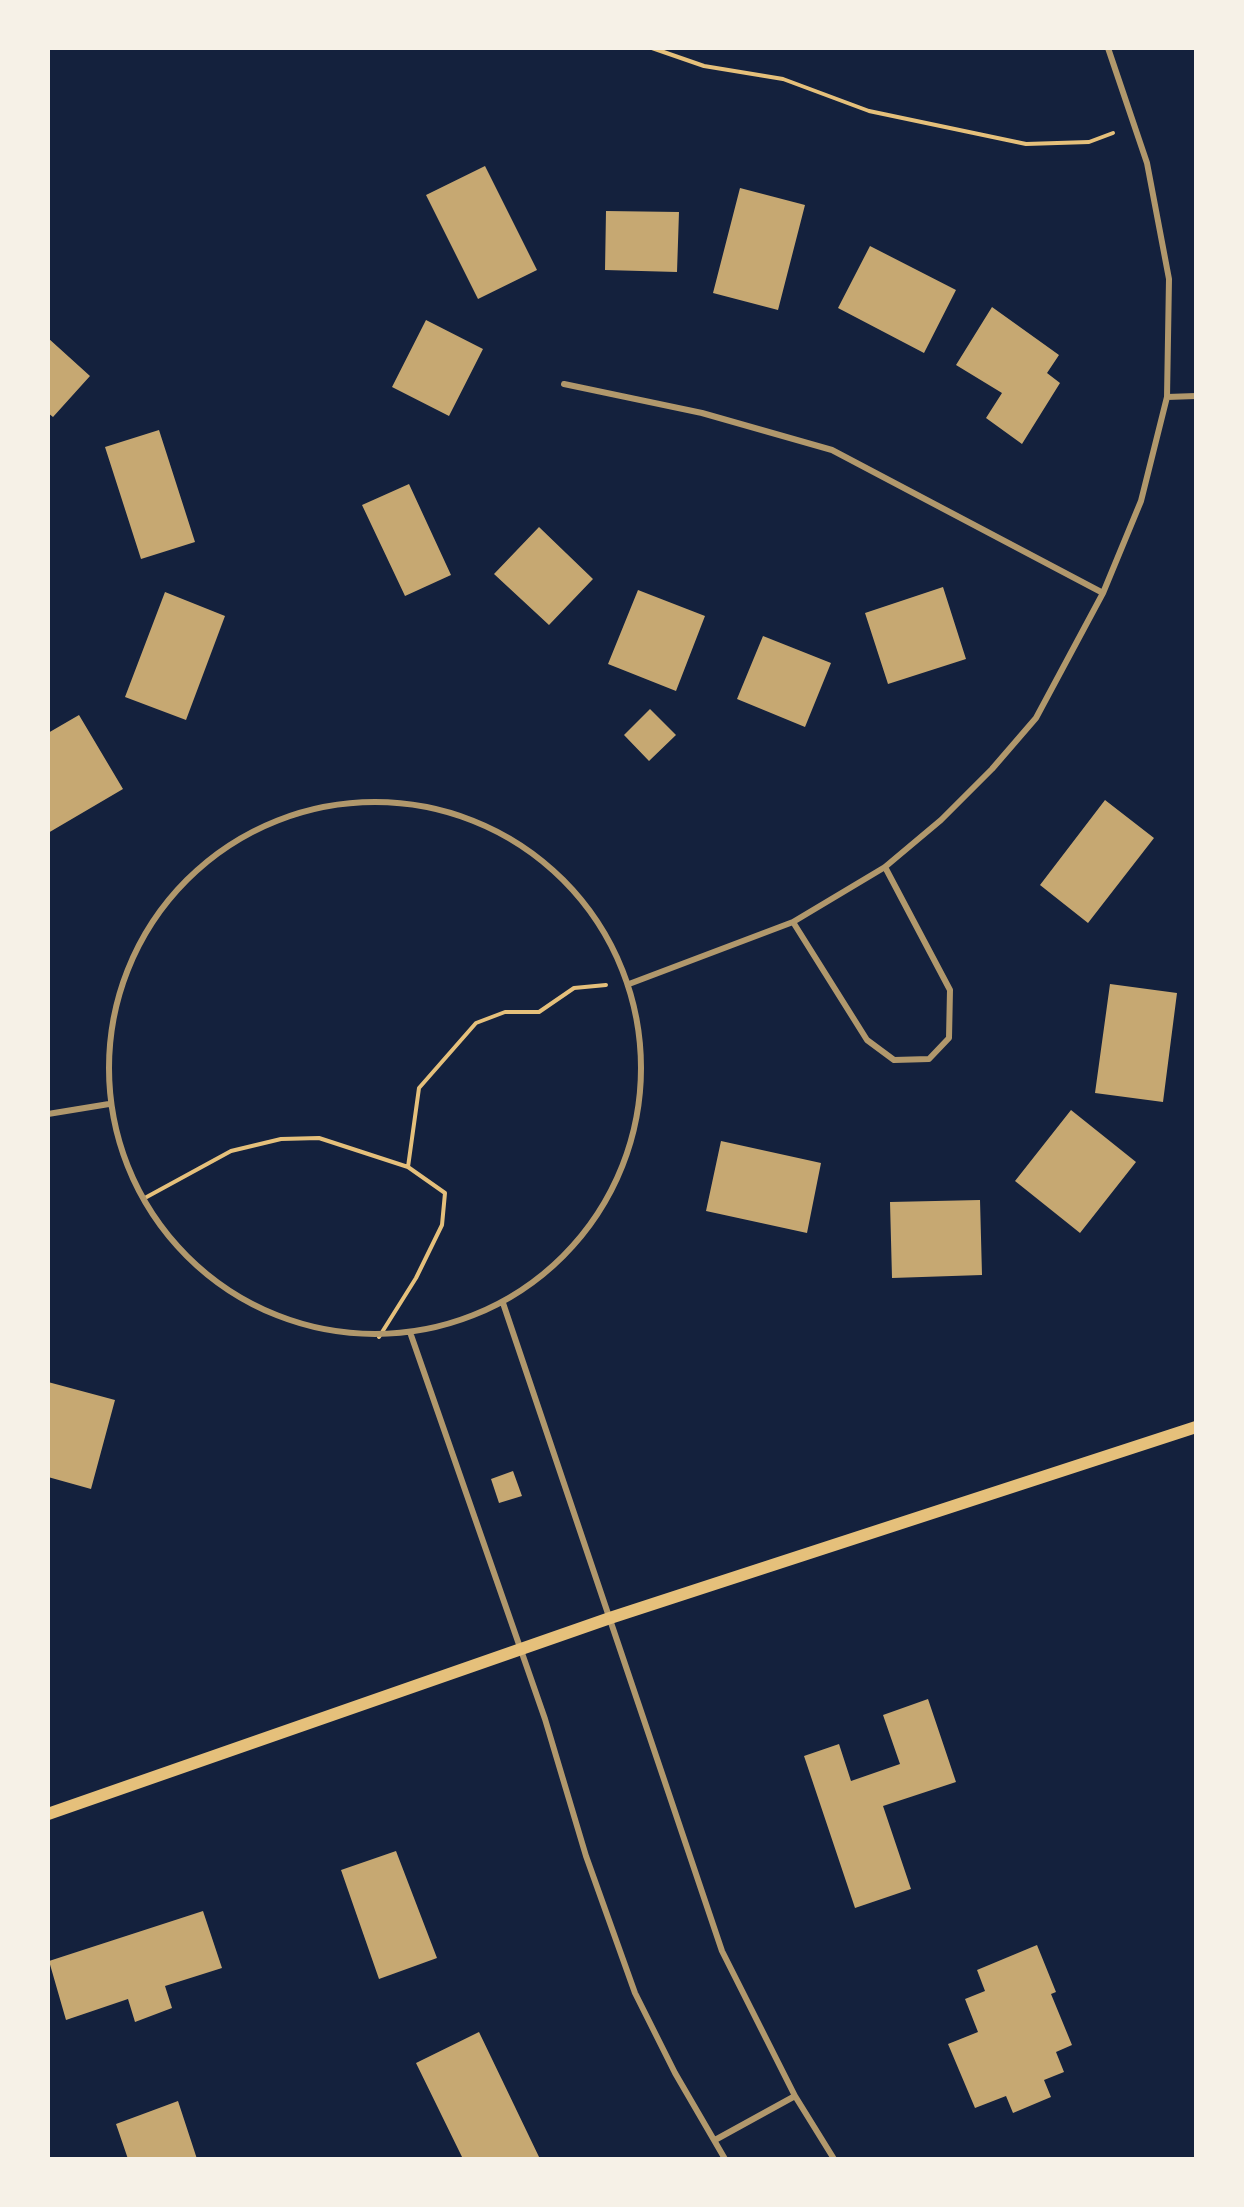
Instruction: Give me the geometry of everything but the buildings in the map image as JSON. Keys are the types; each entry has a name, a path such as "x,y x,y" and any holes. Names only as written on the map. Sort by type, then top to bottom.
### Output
{"main road":[{"path":"48,1814 610,1618 1196,1427"}],"street":[{"path":"629,984 793,922 885,867 941,820 992,769 1036,718 1103,593 1141,501 1167,397 1169,279 1148,164 1108,48"},
{"path":"564,384 702,413 832,450 1103,593"},
{"path":"1167,397 1196,396"},
{"path":"391,801 446,809 487,824 526,848 559,877 590,911 629,984 641,1068 635,1118 622,1167 602,1208 571,1248 537,1280 503,1303 411,1335 379,1337 311,1328 233,1290 189,1257 143,1199 122,1154 109,1104 110,1022 123,975 147,929 187,879 231,846 284,819 340,804 391,801"},
{"path":"793,922 867,1040 894,1059 929,1059 950,1038 950,990 885,867"},
{"path":"48,1114 109,1104"},
{"path":"503,1303 722,1951 795,2096 834,2159"},
{"path":"411,1335 519,1650 545,1719 586,1856 635,1993 675,2073 725,2159"},
{"path":"715,2140 795,2096"}],"path":[{"path":"652,48 704,66 783,79 869,111 1026,144 1089,142 1134,124"},
{"path":"408,1167 419,1088 477,1023 505,1012 539,1012 574,988 629,984"},
{"path":"143,1199 231,1151 280,1138 319,1138 408,1167 445,1193 442,1225 416,1278 379,1337"}]}
